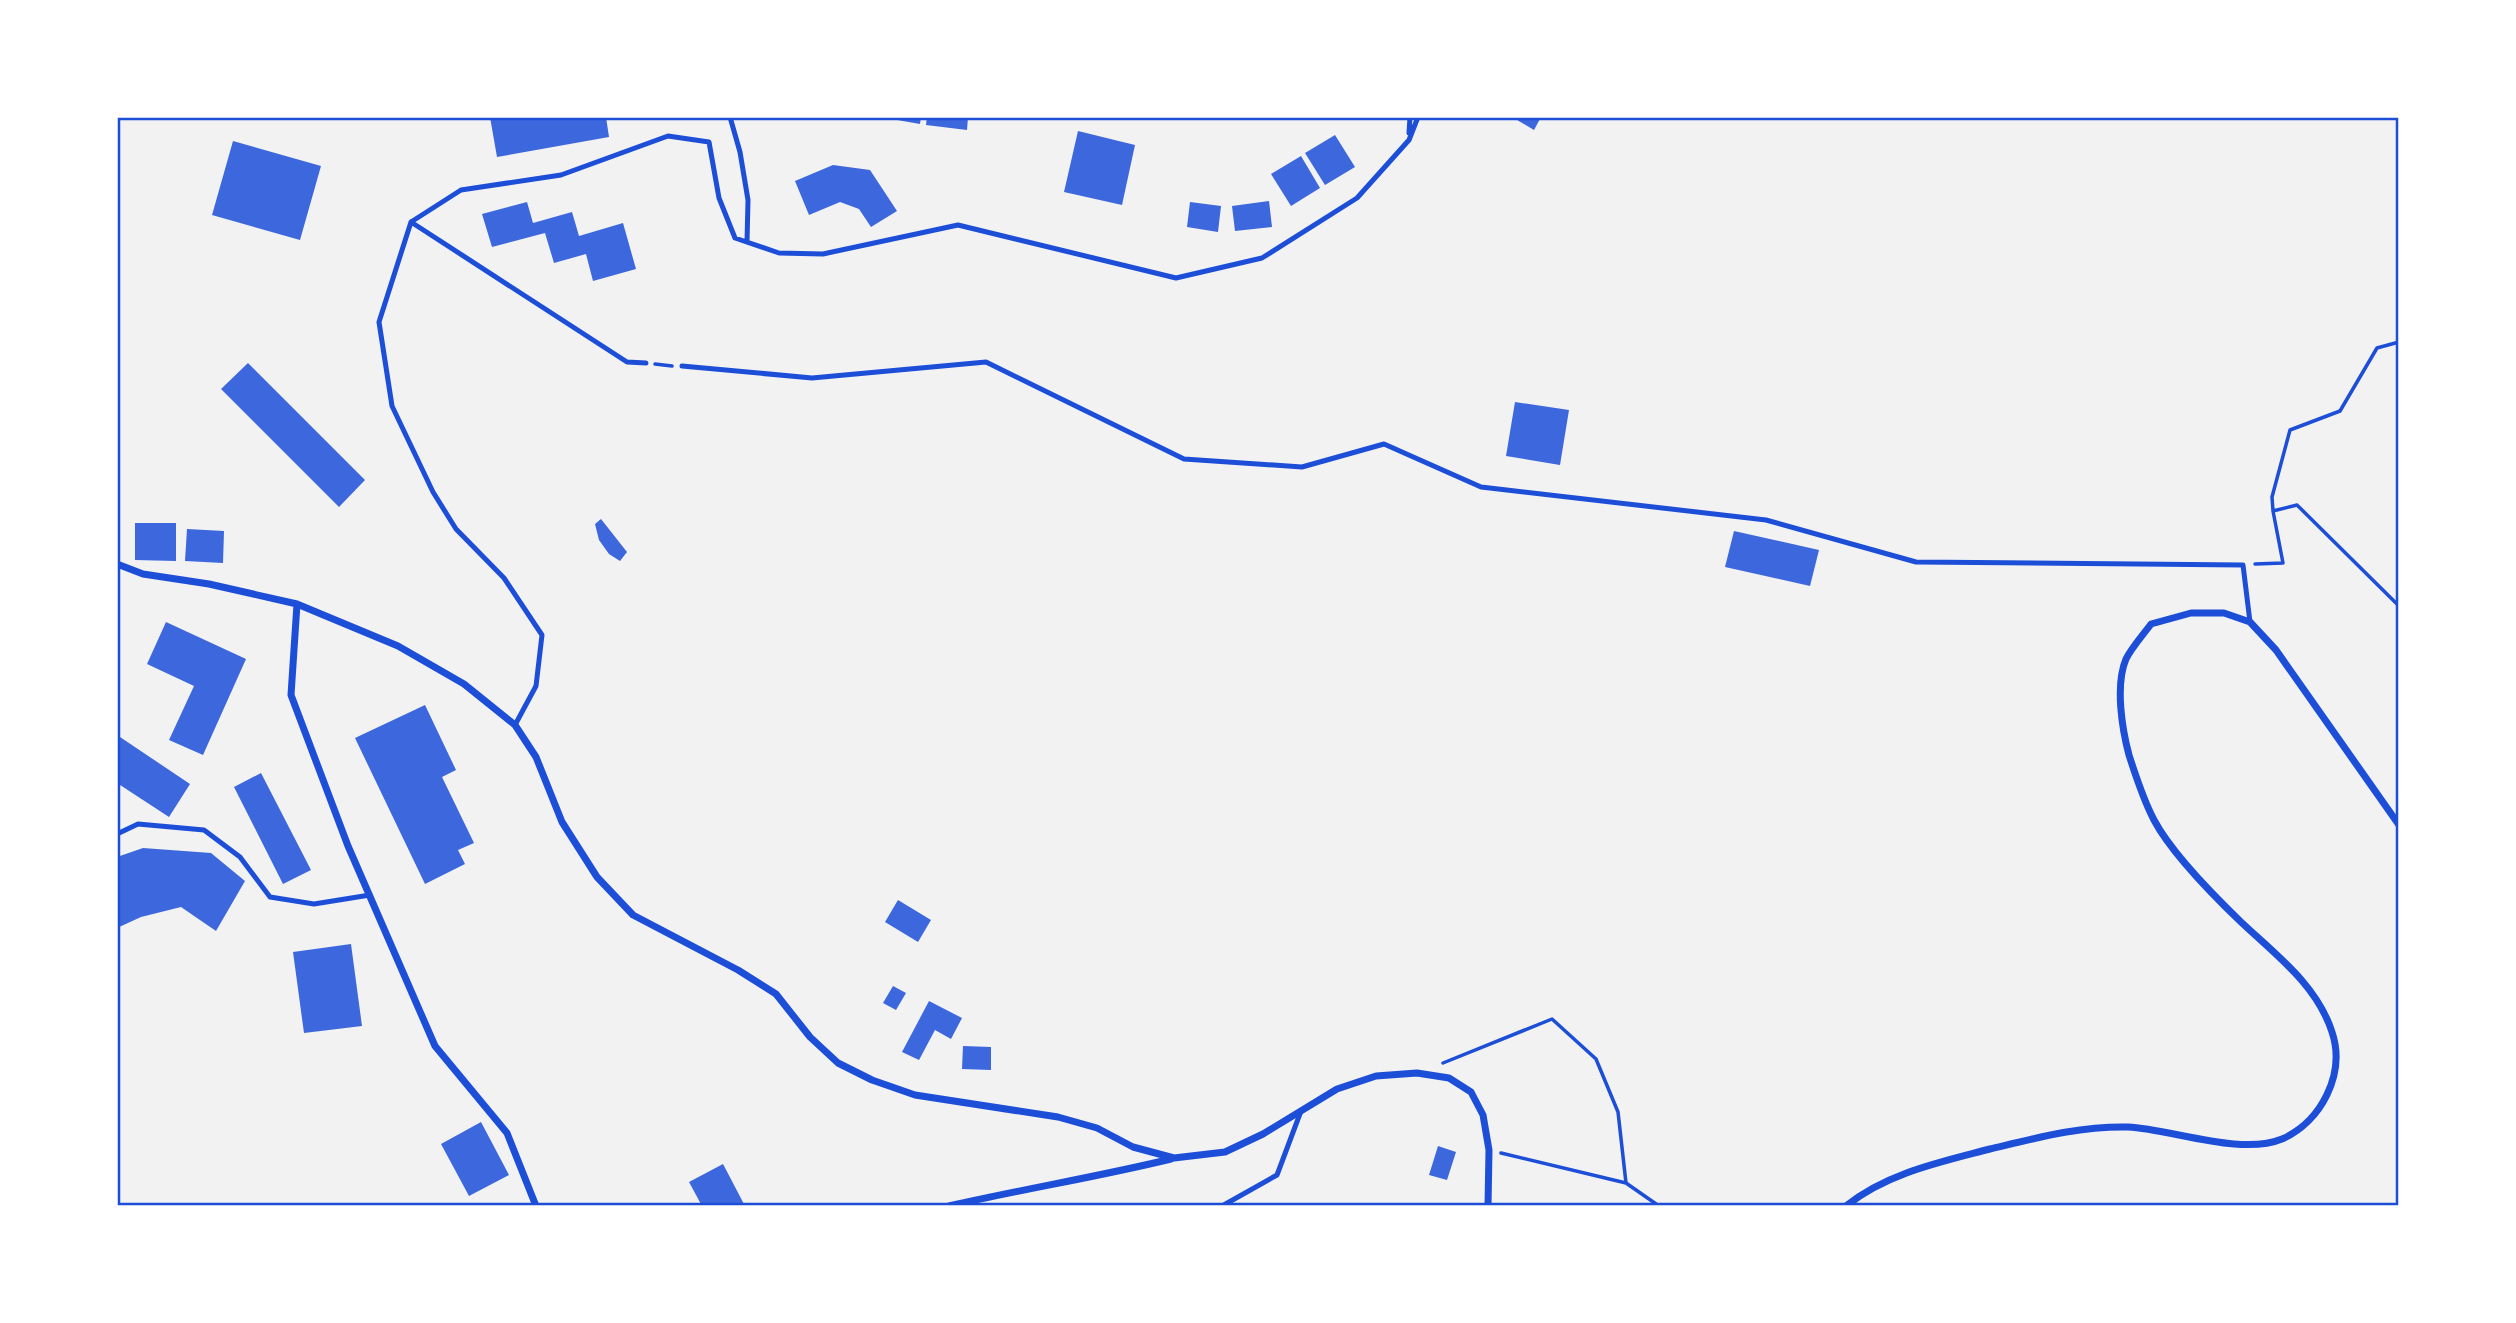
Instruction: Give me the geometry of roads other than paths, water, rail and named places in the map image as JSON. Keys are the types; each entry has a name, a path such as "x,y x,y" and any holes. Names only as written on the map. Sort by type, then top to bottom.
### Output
{"street":[{"path":"117,564 143,574 209,584 297,604 398,646 464,684 515,725 536,757 562,822 597,877 633,915 737,970 776,994 810,1037 838,1063 872,1080 915,1095 1058,1117 1097,1128 1133,1147 1174,1158"},
{"path":"297,604 291,695 348,846 435,1046 507,1133 536,1206"},
{"path":"1846,1206 1864,1192 1929,1165 2070,1130 2130,1127 2244,1145 2280,1140 2307,1125 2323,1104 2336,1070 2333,1034 2316,997 2282,958 2240,921 2194,874 2155,822 2138,785 2122,731 2120,697 2125,661 2151,624 2191,613 2224,613 2250,622 2276,650 2399,825"},
{"path":"949,1206 1021,1189 1099,1177 1174,1158 1225,1152 1263,1134 1336,1089 1376,1076 1417,1073 1450,1079 1471,1092 1483,1115 1489,1150 1488,1206"}],"lane":[{"path":"730,117 748,200 747,242"},
{"path":"1409,140 1410,117"},
{"path":"515,725 536,686 542,635 504,578 456,529 433,492 392,406 380,322 411,222 461,190 561,175 668,136 709,142 719,198 735,238 779,253 823,254 958,225 1176,278 1262,258 1357,198 1409,140 1418,117"},
{"path":"411,222 627,362 646,363"},
{"path":"682,366 812,378 986,362 1184,459 1302,467 1384,444 1481,487 1766,520 1916,562 2243,565 2250,622"},
{"path":"117,834 138,824 204,830 240,857 270,897 314,904 370,895"},
{"path":"1222,1206 1276,1175 1301,1111"}]}
